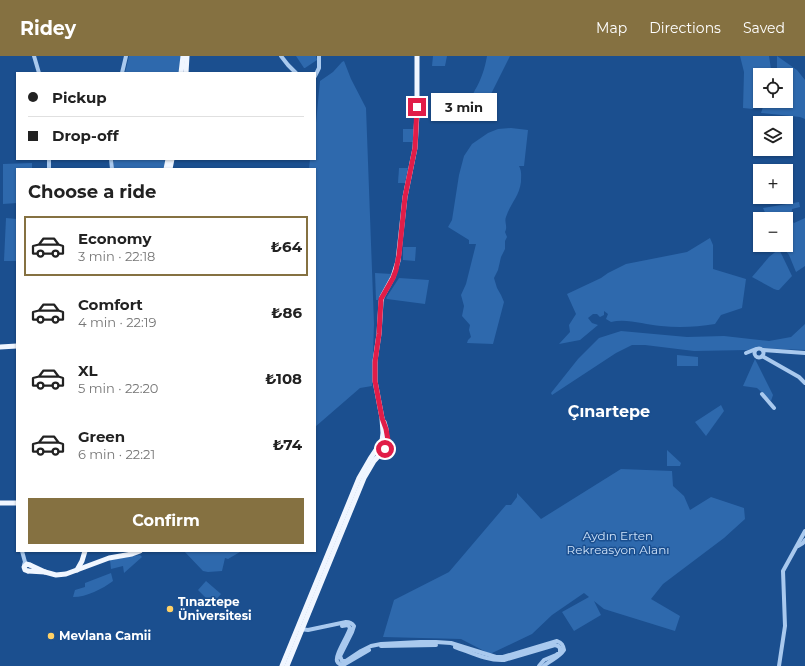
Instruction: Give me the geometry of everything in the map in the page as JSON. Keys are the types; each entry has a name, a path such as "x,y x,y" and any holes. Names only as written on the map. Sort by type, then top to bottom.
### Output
{"main road":[{"path":"181,72 183,56"},
{"path":"186,72 187,56"},
{"path":"385,449 382,448 382,418 375,373 375,362 381,302 382,297 393,278 398,261 405,197 415,148 417,114 417,56"},
{"path":"0,347 16,346"},
{"path":"282,666 300,629 364,478 374,461 389,446 389,443 383,442"},
{"path":"287,666 358,478 383,442"},
{"path":"0,503 16,504"},
{"path":"77,570 85,552"},
{"path":"45,572 27,565 24,568 28,571 62,574 109,558 137,552"}],"street":[{"path":"34,56 38,72"},
{"path":"122,72 126,56"},
{"path":"281,56 295,72"},
{"path":"316,74 319,68 319,56"},
{"path":"805,353 763,350 759,348 756,352 758,358 762,356 799,377 805,383"},
{"path":"762,356 764,353 763,350"},
{"path":"762,394 774,408"},
{"path":"780,666 785,626 783,571 805,531"},
{"path":"796,548 805,540"},
{"path":"22,552 25,564 27,565"},
{"path":"300,629 308,630 350,622 354,626 340,656 342,661 346,661 371,646 395,642 436,642 451,644 496,657 504,657 557,642 561,643 564,650 562,654 547,662 544,666"},
{"path":"300,629 305,632 348,625 350,631 337,658 338,663 342,665 367,651 380,646 447,644 490,659 498,660 504,660 555,645 560,648 560,652 544,660 539,666"}],"green space":[{"path":"129,56 181,56 179,72 125,72"},
{"path":"296,56 316,56 317,60 304,68"},
{"path":"433,56 447,56 445,66 432,66"},
{"path":"487,56 510,56 485,106 480,108 469,106 469,101 479,82"},
{"path":"740,56 769,56 771,68 753,68 753,109 743,108 744,72"},
{"path":"777,56 797,70 805,80 805,119 793,116 761,113 763,108 793,108 793,68 777,68"},
{"path":"344,61 351,79 366,108 374,324 372,386 360,388 316,426 316,168 309,168 310,160 316,160 316,123 320,81 333,72"},
{"path":"511,128 528,130 524,166 519,166 521,170 520,187 506,217 505,232 507,237 505,241 505,249 494,278 504,302 493,344 467,343 471,337 469,330 470,325 462,316 464,306 461,295 466,284 476,244 469,244 469,240 448,227 452,220 459,175 464,156 472,144 488,133 498,129"},
{"path":"403,129 415,129 414,142 403,142"},
{"path":"114,160 165,160 164,168 114,168"},
{"path":"32,163 32,168 16,168 16,203 3,204 3,164"},
{"path":"399,168 408,168 405,183 398,183"},
{"path":"799,202 800,207 792,209 792,212 765,212 763,208 793,204"},
{"path":"6,218 16,219 16,261 4,261"},
{"path":"805,218 805,266 796,272 787,252 793,252 793,222 794,223"},
{"path":"710,238 713,245 713,269 746,279 742,308 721,315 715,324 681,327 668,327 630,321 611,322 606,319 608,314 604,311 604,315 600,317 597,314 593,314 588,318 592,323 598,325 580,340 559,344 570,332 569,325 576,314 567,294 626,264 687,252"},
{"path":"403,247 416,247 415,261 403,260"},
{"path":"775,252 780,252 792,276 779,290 774,289 752,277"},
{"path":"375,273 392,274 378,300 376,300"},
{"path":"399,278 429,280 425,304 386,298"},
{"path":"805,324 805,350 757,348 748,350 694,351 645,345 632,345 616,353 552,395 551,393 578,359 599,338 621,331 687,337 724,336 769,341 791,337"},
{"path":"677,355 698,357 698,366 677,366"},
{"path":"755,359 773,395 771,401 757,388 743,386"},
{"path":"721,405 724,411 706,436 695,422"},
{"path":"667,450 681,463 680,466 667,466"},
{"name":"Aydın Erten Rekreasyon Alanı","path":"621,469 672,471 673,486 684,496 690,510 711,497 744,508 745,519 724,538 663,584 651,599 680,616 675,631 604,609 594,601 601,615 574,631 562,612 589,597 584,593 552,615 532,634 490,654 461,639 383,637 394,600 449,572 506,505 511,505 517,497 517,493 541,519"},
{"path":"185,552 240,552 228,559 225,558 222,571 203,571"},
{"path":"140,555 142,557 124,573 123,566 111,569 110,560"},
{"path":"111,573 113,581 109,584 89,594 73,597 75,590 85,587 85,583"},
{"path":"206,581 221,594 212,604 198,590"}],"place":[{"name":"Tınaztepe Üniversitesi","path":"170,609"},
{"name":"Mevlana Camii","path":"51,636"}],"district":[{"name":"Çınartepe","path":"609,411"}],"route":[{"path":"385,449 388,447 389,443 382,418 376,384 375,362 382,297 393,278 398,261 405,197 415,148 417,107"}]}
